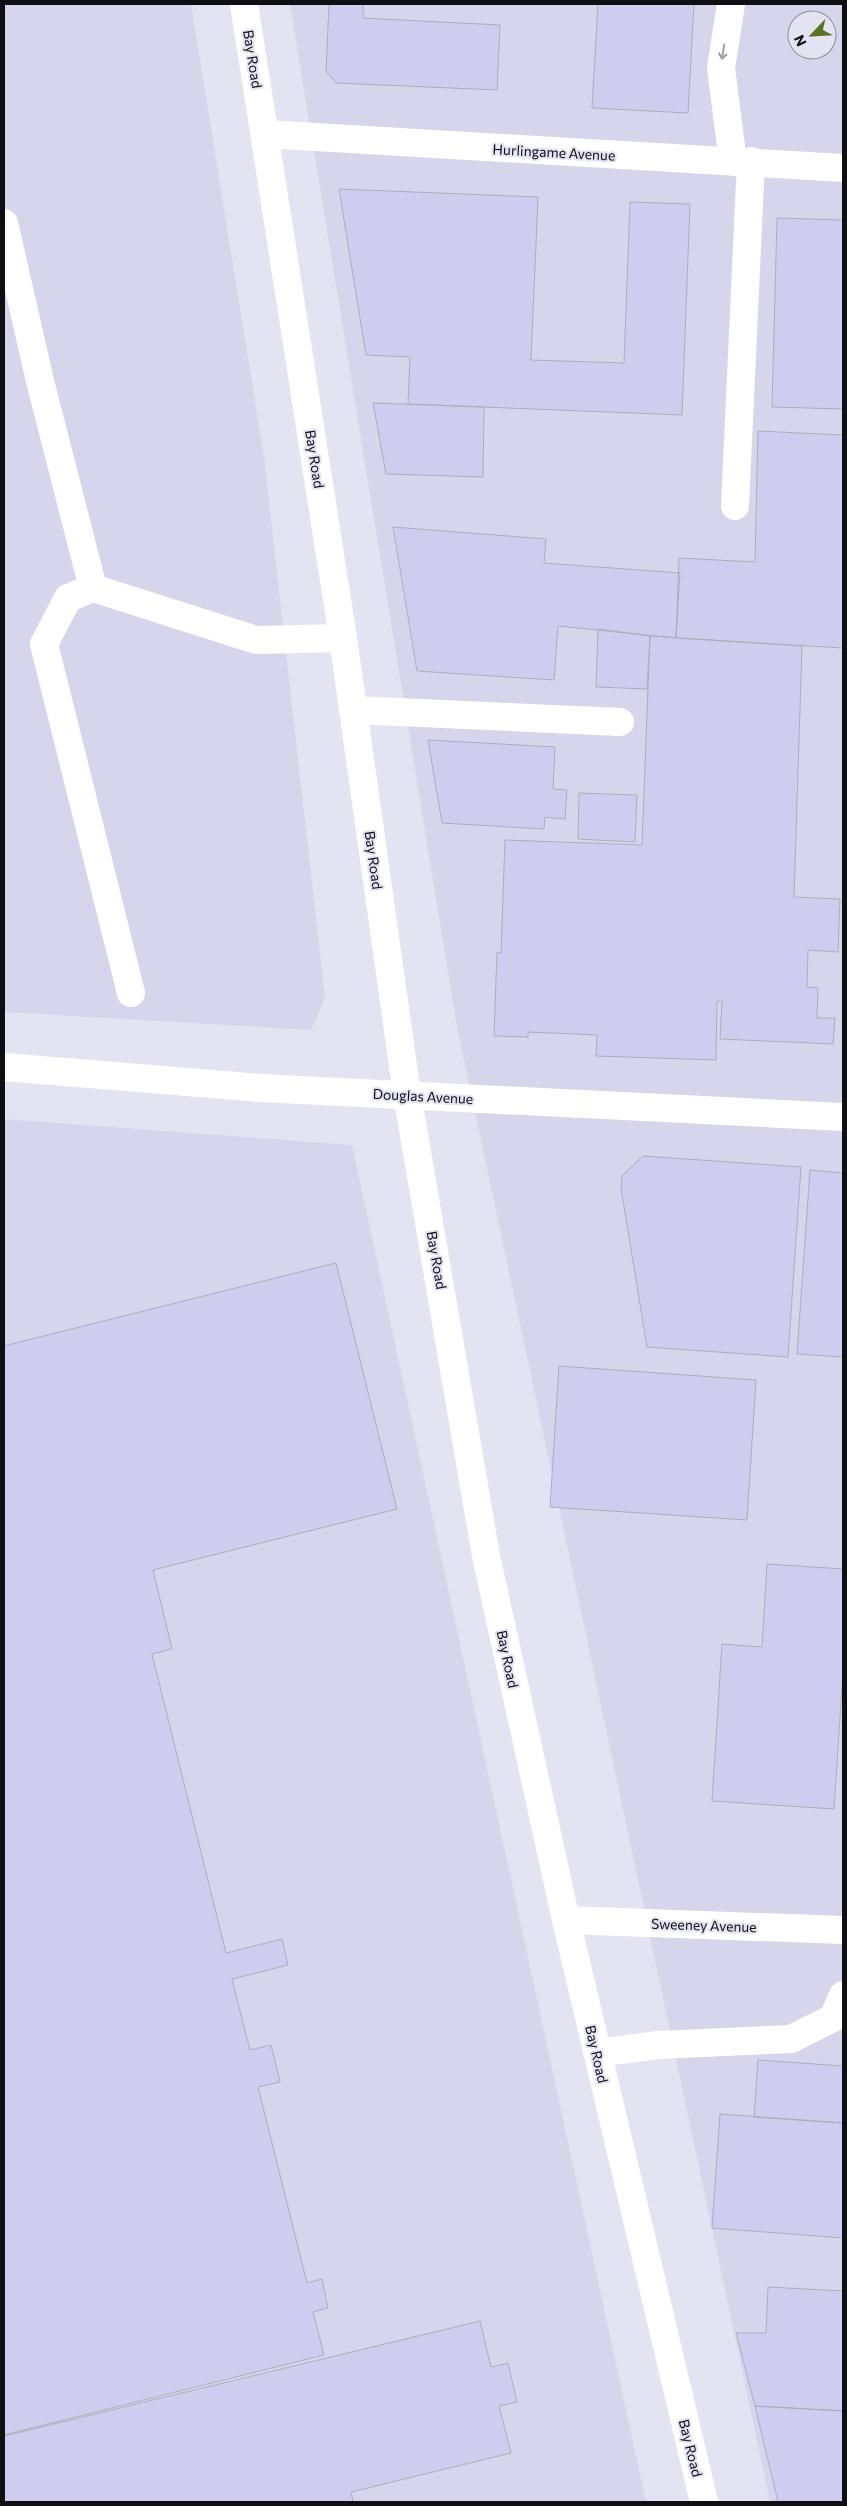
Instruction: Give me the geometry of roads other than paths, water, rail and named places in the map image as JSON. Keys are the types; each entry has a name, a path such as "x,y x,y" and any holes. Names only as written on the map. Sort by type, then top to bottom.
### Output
{"street":[{"name":"Bay Road","path":"244,4 266,134 343,638 407,1094 486,1556 566,1920 704,2502"},
{"path":"731,4 721,68 742,162 735,506"},
{"name":"Hurlingame Avenue","path":"266,134 843,168"},
{"path":"4,223 93,588"},
{"path":"131,993 44,644 68,598 93,588 256,640 343,638"},
{"path":"353,710 620,722"},
{"name":"Douglas Avenue","path":"4,1067 261,1088 843,1117"},
{"name":"Sweeney Avenue","path":"566,1920 842,1937"},
{"path":"597,2053 658,2045 791,2039 833,2018 843,1995"}]}
